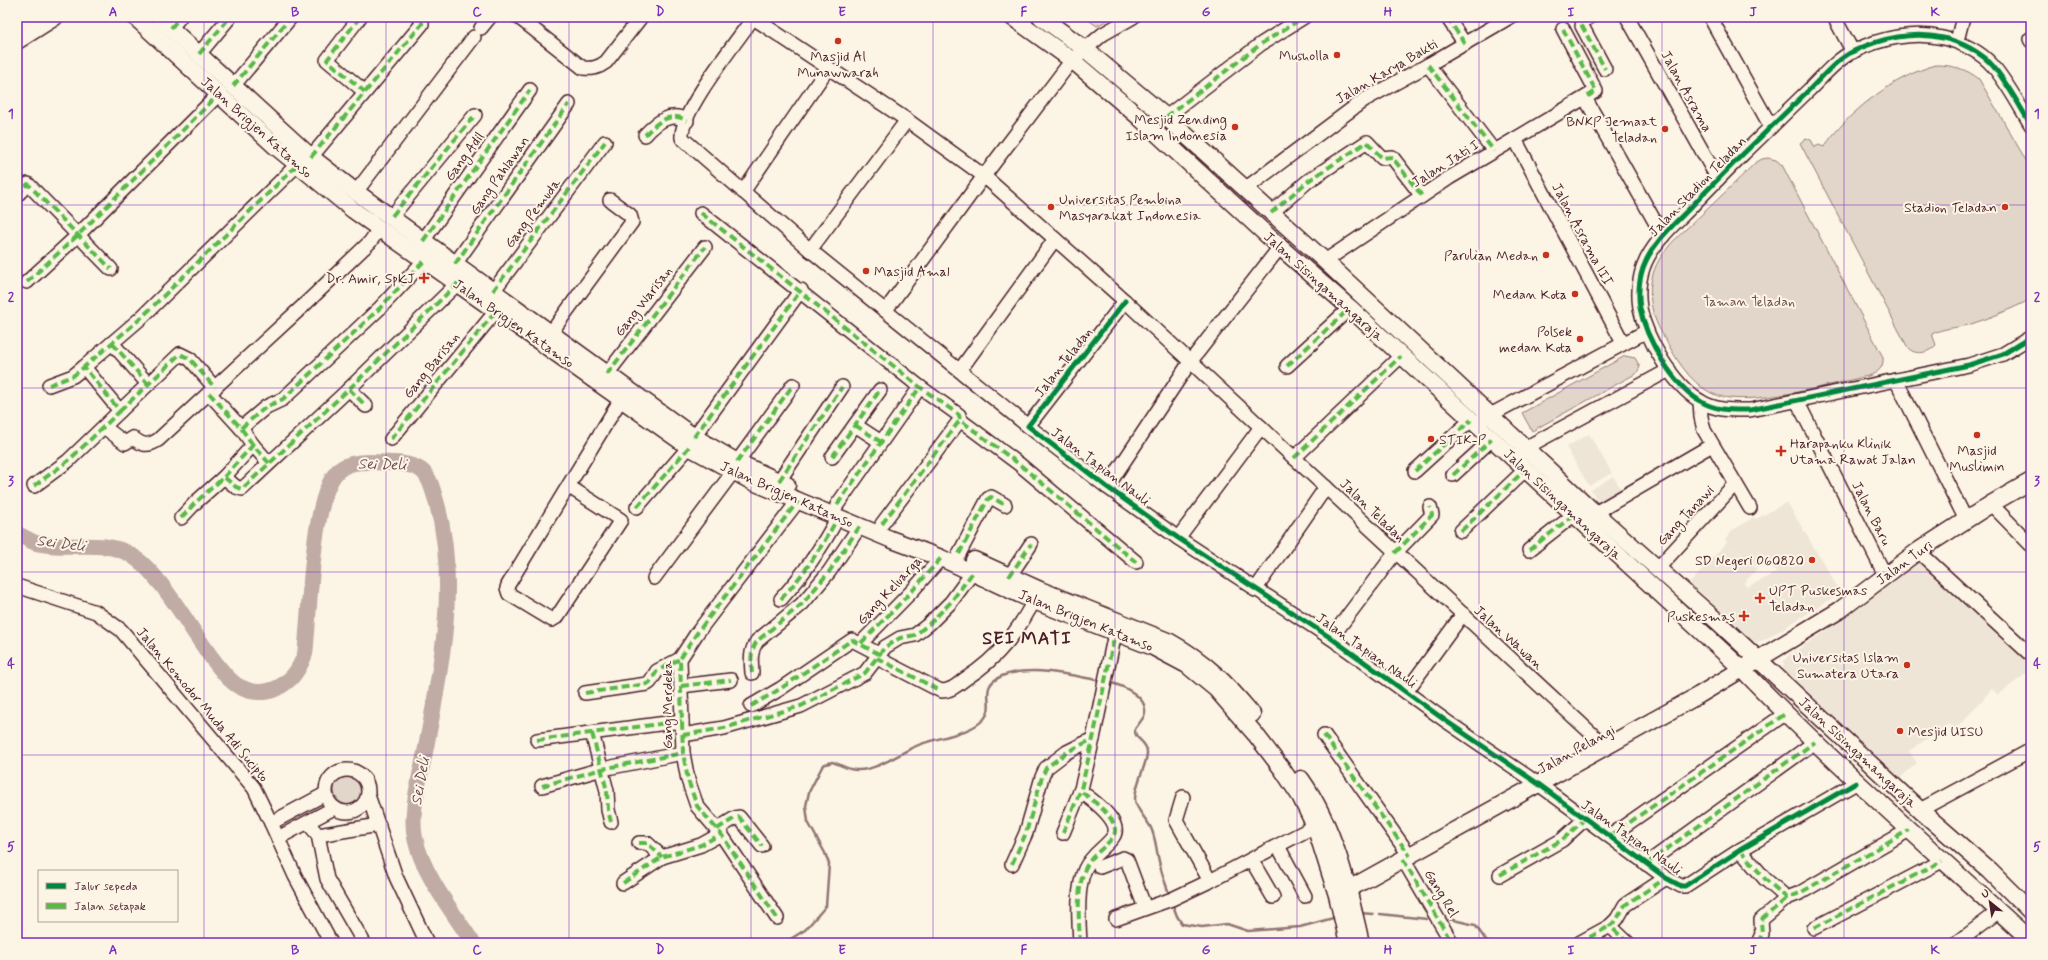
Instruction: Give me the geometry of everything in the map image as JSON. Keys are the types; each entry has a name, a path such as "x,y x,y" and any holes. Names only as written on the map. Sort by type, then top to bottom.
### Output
{"main road":[{"path":"17,27 32,17"},
{"path":"17,41 55,17"},
{"name":"Jalan Brigjen Katamso","path":"135,17 356,192 392,216 456,264 491,302 597,372 621,399 735,467 798,501 882,524 959,554 1009,577 1037,596 1114,633 1169,654 1187,665 1216,689 1282,768 1300,796 1315,826 1344,900"},
{"name":"Jalan Brigjen Katamso","path":"158,17 175,23 227,89 297,165 379,229 458,283 550,334 597,372 692,442"},
{"name":"Jalan Sisingamangaraja","path":"1012,17 1072,60 1138,117 1280,247 1350,308 1492,439 1519,453 1595,513 1658,568 1920,810 1990,871 2031,912"},
{"name":"Jalan Sisingamangaraja","path":"1041,17 1085,49 1166,117 1325,261 1489,414 1519,453 1526,469 1742,669 1785,714 1856,783 2031,941"},
{"name":"Jalan Brigjen Katamso","path":"735,467 779,481 838,511 860,526 973,572 1037,596 1170,642 1192,655 1226,682 1272,738 1317,803 1332,836 1350,932 1361,943"},
{"name":"Jalan Turi","path":"1758,659 1840,610 1918,551 1991,504 2031,481"},
{"name":"Jalan Pelangi","path":"1344,900 1406,858 1758,659"}],"street":[{"path":"199,54 230,17"},
{"path":"27,282 77,236 227,89 291,17"},
{"path":"360,17 327,60 366,92"},
{"path":"311,157 422,24 422,20 419,17"},
{"path":"356,192 477,32 490,17"},
{"path":"518,17 582,68 600,67 606,62 641,17"},
{"path":"1028,426 810,250 683,139 682,135 697,96 753,17 908,120 984,176 1125,301"},
{"path":"886,310 984,176 1072,60 1103,34 1133,17"},
{"path":"1166,117 1260,44 1304,17"},
{"path":"1447,17 1465,44"},
{"name":"Jalan Karya Bakti","path":"1244,189 1353,106 1428,65 1510,17"},
{"path":"1590,17 1583,21 1582,26 1605,69"},
{"path":"1710,17 1771,127"},
{"path":"1834,17 1853,52"},
{"path":"1957,41 1963,17"},
{"name":"Jalan Asrama","path":"1630,18 1718,179"},
{"path":"1563,29 1590,94 1662,236"},
{"name":"Jalan Stadion Teladan","path":"2031,125 2009,88 1992,65 1957,41 1933,36 1906,36 1879,41 1853,52 1829,70 1662,236 1650,253 1644,267 1639,286 1640,307 1647,331 1669,370 1684,387 1700,401 1723,410 1750,410 1969,365 2003,354 2031,337"},
{"path":"1428,65 1494,151"},
{"path":"743,192 828,68"},
{"name":"Gang Adil","path":"423,240 530,90"},
{"name":"Jalan Jati I","path":"1325,261 1422,196 1590,94"},
{"name":"Gang Pahlawan","path":"456,264 569,104"},
{"path":"392,216 475,115"},
{"path":"645,135 654,125 667,118 678,116 687,121"},
{"path":"810,250 908,120"},
{"name":"Jalan Asrama III","path":"1515,139 1623,343"},
{"name":"Gang Pemuda","path":"491,302 605,142"},
{"path":"1271,213 1308,181 1365,142 1369,143 1382,158 1392,157 1422,196"},
{"path":"49,385 73,376 141,318 297,165"},
{"path":"17,195 28,184 77,236 111,269"},
{"path":"550,334 632,222 631,217 610,200"},
{"path":"702,212 920,387 959,415 960,420 1019,464 1136,562"},
{"path":"104,427 123,443 127,443 134,438 138,444 150,445 158,440 302,307 370,242 379,229"},
{"path":"960,370 1055,239"},
{"name":"Gang Warisan","path":"597,372 705,247"},
{"path":"1107,488 1190,362 1280,247"},
{"path":"241,428 266,407 283,399 380,308 426,260"},
{"path":"224,476 236,487 242,489 349,389 458,283"},
{"path":"636,507 692,442 801,290"},
{"name":"Jalan Teladan","path":"1028,426 1125,301 1395,553 1463,614"},
{"name":"Gang Barisan","path":"391,439 491,302"},
{"path":"1287,366 1350,308"},
{"path":"1416,471 1474,422 1647,331"},
{"path":"112,343 148,384"},
{"path":"34,486 68,461 180,354 190,360 253,445 269,463"},
{"path":"1294,458 1402,356"},
{"path":"84,367 120,411"},
{"path":"1519,453 1669,370"},
{"path":"1896,380 1966,520"},
{"path":"654,578 793,385"},
{"path":"779,481 842,387"},
{"path":"782,599 802,576 822,546 838,511 881,442 920,387"},
{"path":"349,389 366,406"},
{"path":"832,457 880,390"},
{"path":"568,486 621,520 557,617 552,620 508,594 507,588 568,486 621,399"},
{"path":"1700,401 1704,430 1750,508"},
{"name":"Jalan Baru","path":"1797,401 1885,575"},
{"path":"882,524 960,420"},
{"path":"855,425 881,442"},
{"name":"Jalan Tapian Nauli","path":"1028,426 1107,488 1255,590 1331,638 1537,783 1666,878 1681,886 1687,885 1740,850"},
{"path":"1178,538 1261,427"},
{"path":"1453,475 1492,439"},
{"path":"181,518 253,445"},
{"path":"1595,513 1712,445"},
{"path":"1461,530 1526,469"},
{"name":"Gang Tanawi","path":"1658,568 1735,484"},
{"path":"1255,590 1326,487"},
{"path":"959,554 988,499 991,497 1005,505"},
{"name":"Gang Merdeka","path":"777,918 719,831 697,806 688,780 683,752 680,659 697,634 798,501"},
{"path":"1991,504 2031,545"},
{"path":"1331,638 1395,553 1432,516 1430,507"},
{"path":"1530,550 1574,514"},
{"path":"752,672 751,659 753,647 758,641 802,604 829,572 860,526"},
{"path":"1009,577 1031,544"},
{"path":"1918,551 2031,655"},
{"name":"Gang Keluarga","path":"861,643 913,590 941,558"},
{"path":"682,735 724,728 801,706 864,673 878,656 900,638 915,635 929,624 951,602 973,572"},
{"name":"Jalan Komodor Muda Adi Sucipto","path":"17,586 96,612 121,630 254,788 272,823 295,876 331,943"},
{"path":"751,706 780,689 852,640 861,643 878,656 941,691 946,691 980,670 1000,652 1020,626 1037,596"},
{"name":"Jalan Wawan","path":"1406,692 1463,614 1604,746"},
{"path":"1063,833 1080,791 1093,739 1114,633"},
{"path":"585,693 647,684 657,671 680,659"},
{"path":"681,686 731,680"},
{"path":"1610,836 1785,714"},
{"path":"537,740 682,721"},
{"path":"592,733 607,791 608,810 611,822"},
{"name":"Gang Rel","path":"1324,735 1406,858 1452,943"},
{"path":"1012,864 1026,833 1046,768 1067,752 1093,739"},
{"path":"1646,864 1814,742"},
{"path":"1920,810 2031,750"},
{"path":"542,786 602,769 683,752"},
{"path":"368,795 365,803 354,810 342,812 334,808 328,802 326,786 330,778 336,772 348,770 359,773 365,779 368,787 368,795 396,877 427,943"},
{"path":"1787,898 1765,879 1740,850 1856,783"},
{"path":"1080,791 1109,816 1113,823 1115,833 1113,837 1098,851 1084,870 1081,880 1080,943"},
{"path":"272,823 326,794"},
{"path":"1182,797 1176,820 1210,881"},
{"path":"278,838 334,808"},
{"path":"623,883 662,858 701,845 735,818 739,817 762,846"},
{"path":"1500,875 1562,840 1585,819"},
{"path":"308,823 318,835 327,879 364,943"},
{"path":"318,835 379,825"},
{"path":"1116,919 1168,900 1210,881 1315,826"},
{"path":"1758,943 1762,934 1761,920 1787,898 1800,893 1909,830"},
{"path":"639,843 647,843 662,858"},
{"path":"1278,846 1305,896"},
{"path":"1100,867 1123,858 1127,860 1145,908"},
{"path":"1252,860 1273,897"},
{"path":"1814,928 1942,862"},
{"path":"1579,943 1616,919 1629,902 1666,878"},
{"path":"1957,943 1999,911"},
{"path":"1616,919 1628,943"}],"shaded area":[{"path":"1589,434 1612,473 1589,486 1566,447"},
{"path":"1613,476 1623,492 1601,506 1591,490"},
{"path":"1787,502 1841,593 1764,640 1756,642 1748,641 1711,609 1715,606 1690,583 1727,542 1725,540 1733,530 1754,517 1756,519","holes":["1731,545 1758,568 1765,561 1777,572 1747,587 1744,583 1757,569"]},
{"name":"Universitas Islam Sumatera Utara","path":"1921,558 2002,630 2031,661 2031,670 1998,695 1992,689 1956,729 1949,724 1909,751 1917,763 1899,779 1786,675 1783,669 1784,661 1788,656 1847,617"}],"green space":[{"path":"1084,17 1113,17 1097,26"},
{"name":"Stadion Teladan","path":"1936,65 1959,68 1979,79 2031,169 2031,299 1992,317 1968,325 1936,332 1932,334 1936,345 1926,352 1919,353 1908,348 1800,143 1806,138 1811,140 1815,147 1819,145 1824,147 1846,121 1873,97 1904,78 1920,70"},
{"name":"Taman Teladan","path":"1768,158 1776,160 1782,165 1883,357 1883,361 1880,370 1872,375 1811,389 1788,394 1744,399 1725,397 1711,393 1695,382 1677,360 1654,317 1650,298 1650,288 1655,269 1659,260 1667,249 1755,163 1762,159"},
{"path":"1625,356 1635,358 1640,367 1637,373 1532,431 1522,413"},
{"path":"349,775 360,779 364,790 360,801 349,805 338,801 334,790 338,779"}],"waterway":[{"name":"Sei Deli","path":"17,534 36,543 60,546 109,547 131,555 154,575 165,589 220,669 236,685 249,691 266,692 286,683 294,675 305,654 313,556 317,528 330,483 339,470 351,464 374,462 395,463 406,464 420,469 429,479 437,504 443,533 447,593 446,623 438,683 415,803 415,838 419,852 432,879 473,943"},
{"path":"784,943 805,930 826,906 829,864 825,853 808,822 806,806 809,792 823,765 832,762 858,770 872,768 887,762 914,747 969,729 984,719 989,708 988,690 990,685 994,680 1002,676 1025,671 1038,671 1101,681"},
{"path":"1108,682 1134,693 1143,703 1145,709 1144,716 1135,729 1136,736 1145,745 1147,752 1146,762 1137,786 1135,799 1139,810 1153,832 1161,870 1170,896"},
{"path":"1172,903 1182,924 1202,927 1227,924 1248,931 1300,927 1337,917"},
{"path":"1359,913 1373,914"},
{"path":"1380,914 1427,919"},
{"path":"1449,919 1475,925 1488,943"}],"marked path":[{"path":"171,28 180,17"},
{"path":"199,54 230,17"},
{"path":"233,86 291,17"},
{"path":"360,17 327,60 365,92"},
{"path":"311,157 422,24 422,20 419,17"},
{"path":"1166,117 1261,44 1304,17"},
{"path":"1447,17 1465,44"},
{"path":"1590,17 1583,21 1582,26 1605,69"},
{"path":"1563,29 1596,91 1585,98"},
{"path":"1428,65 1494,151"},
{"path":"423,241 530,90"},
{"path":"27,282 77,236 220,93"},
{"path":"455,264 569,104"},
{"path":"392,216 475,115"},
{"path":"645,135 664,119 675,117 687,121"},
{"path":"493,291 605,142"},
{"path":"1271,213 1308,181 1367,142 1382,158 1392,157 1422,196"},
{"path":"34,486 68,461 120,411 84,367 141,318 297,165"},
{"path":"17,195 28,184 111,269"},
{"path":"701,213 920,387 959,415 960,420 1019,464 1136,562"},
{"path":"607,374 705,247"},
{"path":"241,428 266,407 283,399 380,308 425,260"},
{"path":"181,518 196,502 224,477 236,487 242,489 349,389 458,283"},
{"path":"694,437 801,290"},
{"path":"1287,366 1350,308"},
{"path":"391,439 496,311"},
{"path":"112,343 148,384"},
{"path":"120,411 180,354 190,359 215,388"},
{"path":"1294,458 1401,356"},
{"path":"49,385 73,376 84,367"},
{"path":"737,462 793,385"},
{"path":"779,481 842,387"},
{"path":"837,505 920,387"},
{"path":"349,389 366,406"},
{"path":"832,457 880,390"},
{"path":"209,393 241,428 253,445"},
{"path":"882,524 960,420"},
{"path":"1415,471 1471,420"},
{"path":"855,425 881,442"},
{"path":"1453,475 1492,439"},
{"path":"224,477 253,445 269,463"},
{"path":"637,507 689,447"},
{"path":"1461,531 1526,469"},
{"path":"959,554 988,499 991,497 1005,505"},
{"path":"777,918 721,834 697,806 688,780 683,753 680,659 697,633 798,501"},
{"path":"1395,553 1432,515 1430,507"},
{"path":"1529,550 1575,514"},
{"path":"781,599 812,560 838,517"},
{"path":"752,673 752,652 757,641 802,604 829,572 860,526"},
{"path":"1009,577 1031,544"},
{"path":"861,643 913,590 941,558"},
{"path":"683,735 724,728 801,706 865,673 885,647 900,638 915,635 929,624 951,602 973,572"},
{"path":"1063,833 1081,789 1115,633"},
{"path":"751,706 780,689 852,640 879,654"},
{"path":"877,658 941,691"},
{"path":"585,693 647,684 657,671 680,659"},
{"path":"681,686 731,680"},
{"path":"1610,836 1785,714"},
{"path":"537,740 682,721"},
{"path":"592,733 607,791 608,810 611,822"},
{"path":"1324,735 1410,856"},
{"path":"1012,864 1026,833 1046,768 1067,752 1093,739"},
{"path":"1646,864 1815,742"},
{"path":"542,786 602,769 683,753"},
{"path":"1080,791 1104,811 1114,824 1115,831 1110,841 1088,864 1082,877 1079,896 1080,943"},
{"path":"717,829 739,817 762,846"},
{"path":"1500,875 1562,840 1585,819"},
{"path":"1740,850 1765,879 1787,898 1800,893 1909,830"},
{"path":"623,883 662,857 701,845 721,834"},
{"path":"639,843 647,843 662,857"},
{"path":"1403,859 1452,943"},
{"path":"1814,928 1942,861"},
{"path":"1628,943 1610,926 1617,919 1625,905 1666,878"},
{"path":"1758,943 1762,934 1761,920 1787,898"},
{"path":"1579,943 1610,926"}],"cycle path":[{"path":"2031,125 2008,87 1993,66 1983,56 1964,45 1943,38 1921,35 1886,39 1864,46 1848,54 1830,68 1668,230 1656,244 1643,268 1639,293 1640,308 1648,333 1662,360 1671,373 1690,394 1700,401 1712,407 1724,409 1750,410 1969,365 2003,354 2031,337"},
{"path":"1125,301 1028,426 1107,487 1178,538 1331,638 1446,721 1537,783 1666,878 1681,886 1685,886 1740,850 1856,783"}],"place":[{"name":"Masjid Al Munawwarah","path":"838,41"},
{"name":"Musholla","path":"1337,55"},
{"name":"Mesjid Zending Islam Indonesia","path":"1235,127"},
{"name":"BNKP Jemaat Teladan","path":"1665,129"},
{"name":"Universitas Pembina Masyarakat Indonesia","path":"1051,207"},
{"name":"Stadion Teladan","path":"2005,207"},
{"name":"Parulian Medan","path":"1546,255"},
{"name":"Masjid Amal","path":"866,271"},
{"name":"Dr. Amir, SpKJ","path":"424,278"},
{"name":"Medan Kota","path":"1575,294"},
{"name":"Polsek medan Kota","path":"1580,339"},
{"name":"Masjid Muslimin","path":"1977,435"},
{"name":"STIK-P","path":"1431,439"},
{"name":"Harapanku Klinik Utama Rawat Jalan","path":"1781,451"},
{"name":"SD Negeri 060820","path":"1812,560"},
{"name":"UPT Puskesmas Teladan","path":"1760,598"},
{"name":"Puskesmas","path":"1744,616"},
{"name":"Universitas Islam Sumatera Utara","path":"1907,665"},
{"name":"Mesjid UISU","path":"1900,731"}],"district":[{"name":"SEI MATI","path":"1027,638"}]}
